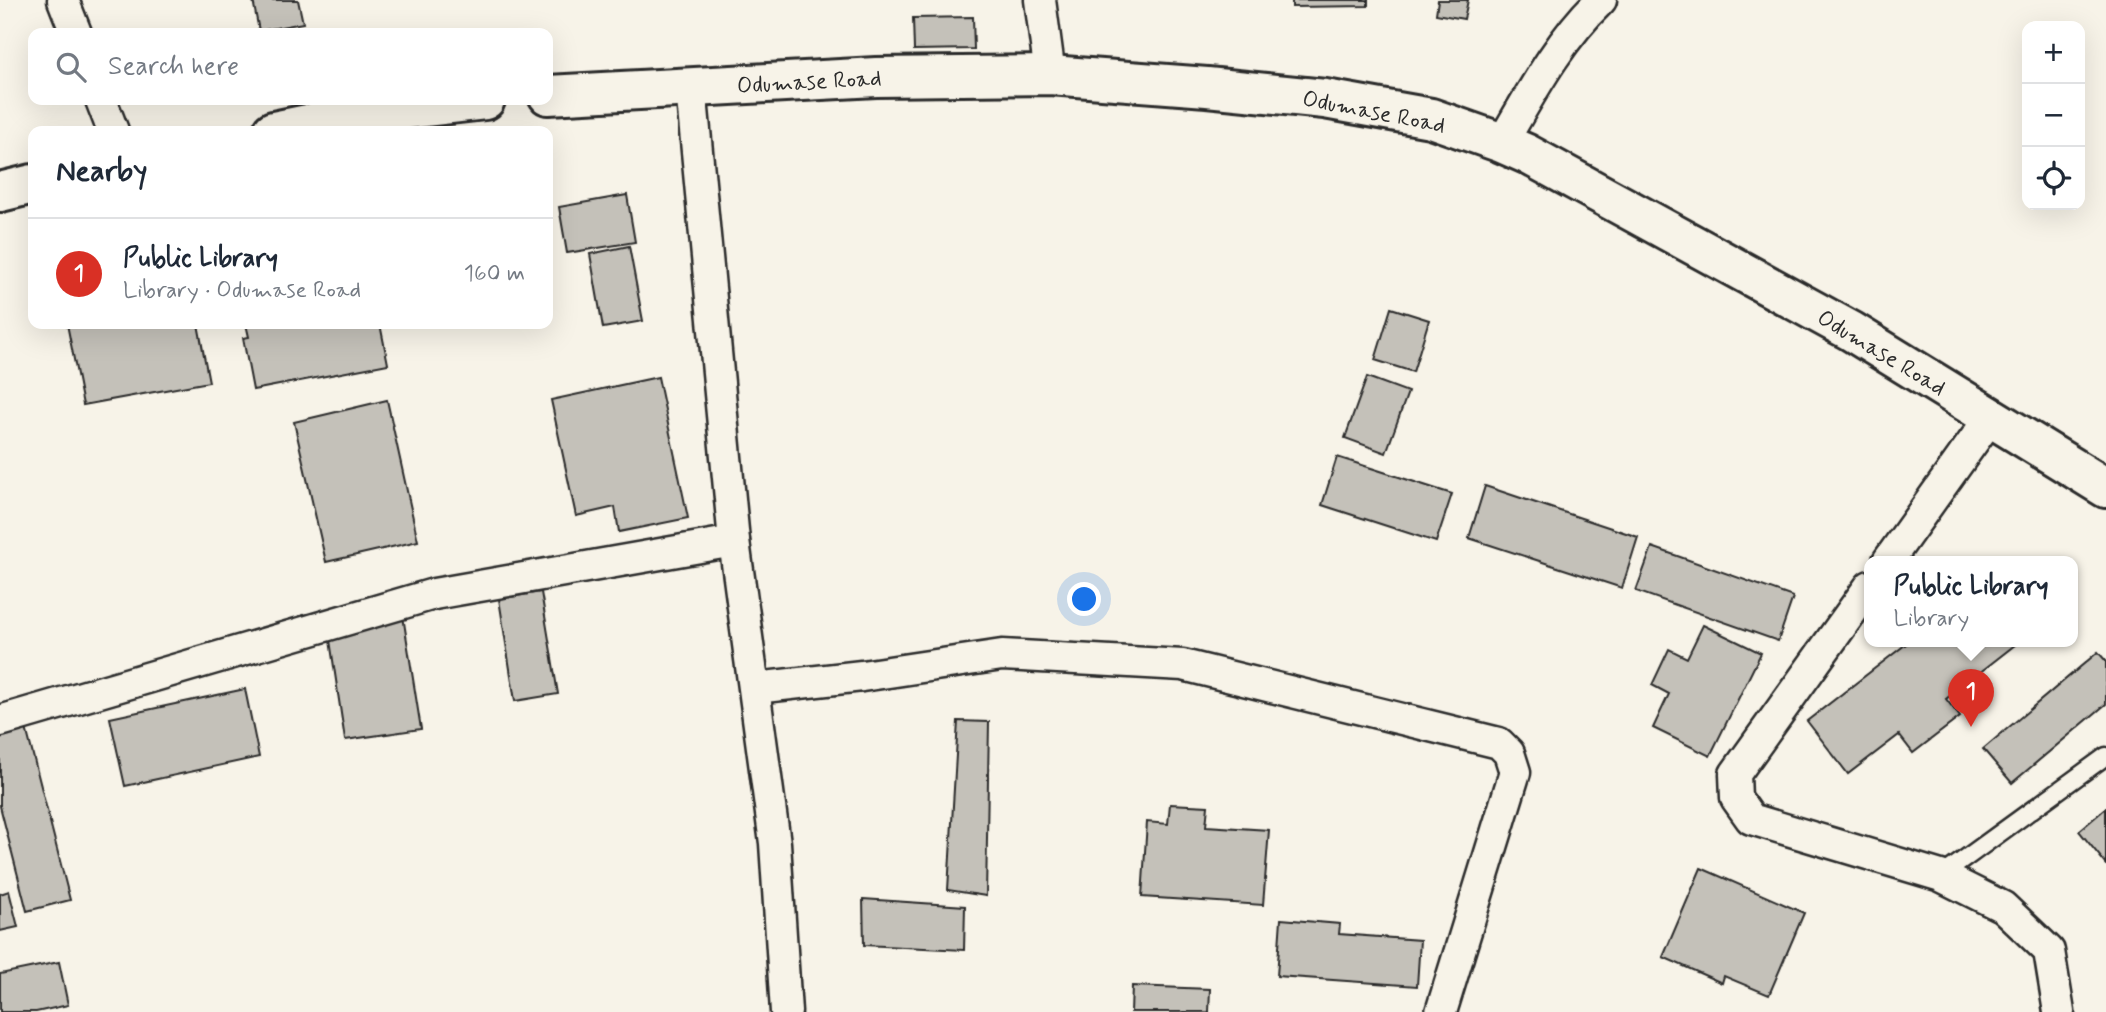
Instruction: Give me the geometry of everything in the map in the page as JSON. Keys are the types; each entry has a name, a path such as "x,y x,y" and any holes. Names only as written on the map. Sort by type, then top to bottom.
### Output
{"main road":[{"name":"Odumase Road","path":"553,95 876,77 1050,75 1325,99 1432,118 1502,143 1851,331 2106,488"},
{"path":"297,126 346,116 442,105"},
{"path":"0,192 28,185"}],"street":[{"path":"64,0 74,28"},
{"path":"1040,0 1050,75"},
{"path":"1502,143 1540,76 1584,16 1601,0"},
{"path":"691,88 734,541 775,843 786,1012"},
{"path":"103,105 111,126"},
{"path":"1892,556 1990,418"},
{"path":"0,721 434,594 734,541"},
{"path":"1864,594 1735,774 1736,797 1751,819 1941,876 2003,907 2049,951 2059,1012"},
{"path":"755,688 862,676 1002,655 1183,665 1499,743 1510,753 1516,772 1441,1012"}],"lane":[{"path":"1941,876 2106,756"}],"building":[{"path":"253,0 298,0 303,23 258,28"},
{"path":"1292,0 1368,0 1368,6 1292,7"},
{"path":"1438,0 1468,0 1464,19 1436,14"},
{"path":"973,17 974,49 914,50 913,18"},
{"path":"627,195 635,242 567,253 559,207"},
{"path":"629,246 643,321 603,328 590,254"},
{"path":"1391,308 1429,320 1413,372 1375,360"},
{"path":"68,329 199,329 209,382 83,405"},
{"path":"247,329 381,329 388,364 253,390 243,338 249,337"},
{"path":"658,377 688,518 619,532 615,507 576,516 551,400"},
{"path":"1367,377 1408,392 1386,453 1345,438"},
{"path":"387,400 418,541 326,562 294,422"},
{"path":"1337,457 1452,494 1436,542 1322,505"},
{"path":"1485,486 1638,537 1622,588 1469,538"},
{"path":"1652,547 1793,597 1778,641 1636,591"},
{"path":"541,592 558,694 515,701 499,599"},
{"path":"403,616 421,729 345,740 328,627"},
{"path":"1703,625 1761,653 1710,756 1653,728 1669,694 1652,685 1669,649 1687,658"},
{"path":"1902,647 2012,647 1946,699 1960,717 1913,753 1899,735 1848,774 1807,721"},
{"path":"2098,652 2106,661 2106,704 2012,783 1983,749"},
{"path":"245,689 259,757 125,786 110,718"},
{"path":"958,721 989,722 986,896 948,890"},
{"path":"25,724 70,900 27,911 0,806 0,731"},
{"path":"1170,804 1208,806 1206,826 1269,830 1263,905 1142,897 1147,822 1168,824"},
{"path":"2106,808 2106,864 2079,831"},
{"path":"1701,868 1804,913 1769,995 1724,976 1722,983 1663,957"},
{"path":"9,891 18,927 0,931 0,894"},
{"path":"863,899 965,906 964,950 864,945"},
{"path":"1281,919 1340,924 1339,934 1420,940 1417,986 1277,976"},
{"path":"59,962 68,1005 36,1012 0,1012 0,974"},
{"path":"1132,986 1210,989 1209,1012 1131,1012"}],"place":[{"name":"Public Library","path":"1971,727"}]}
